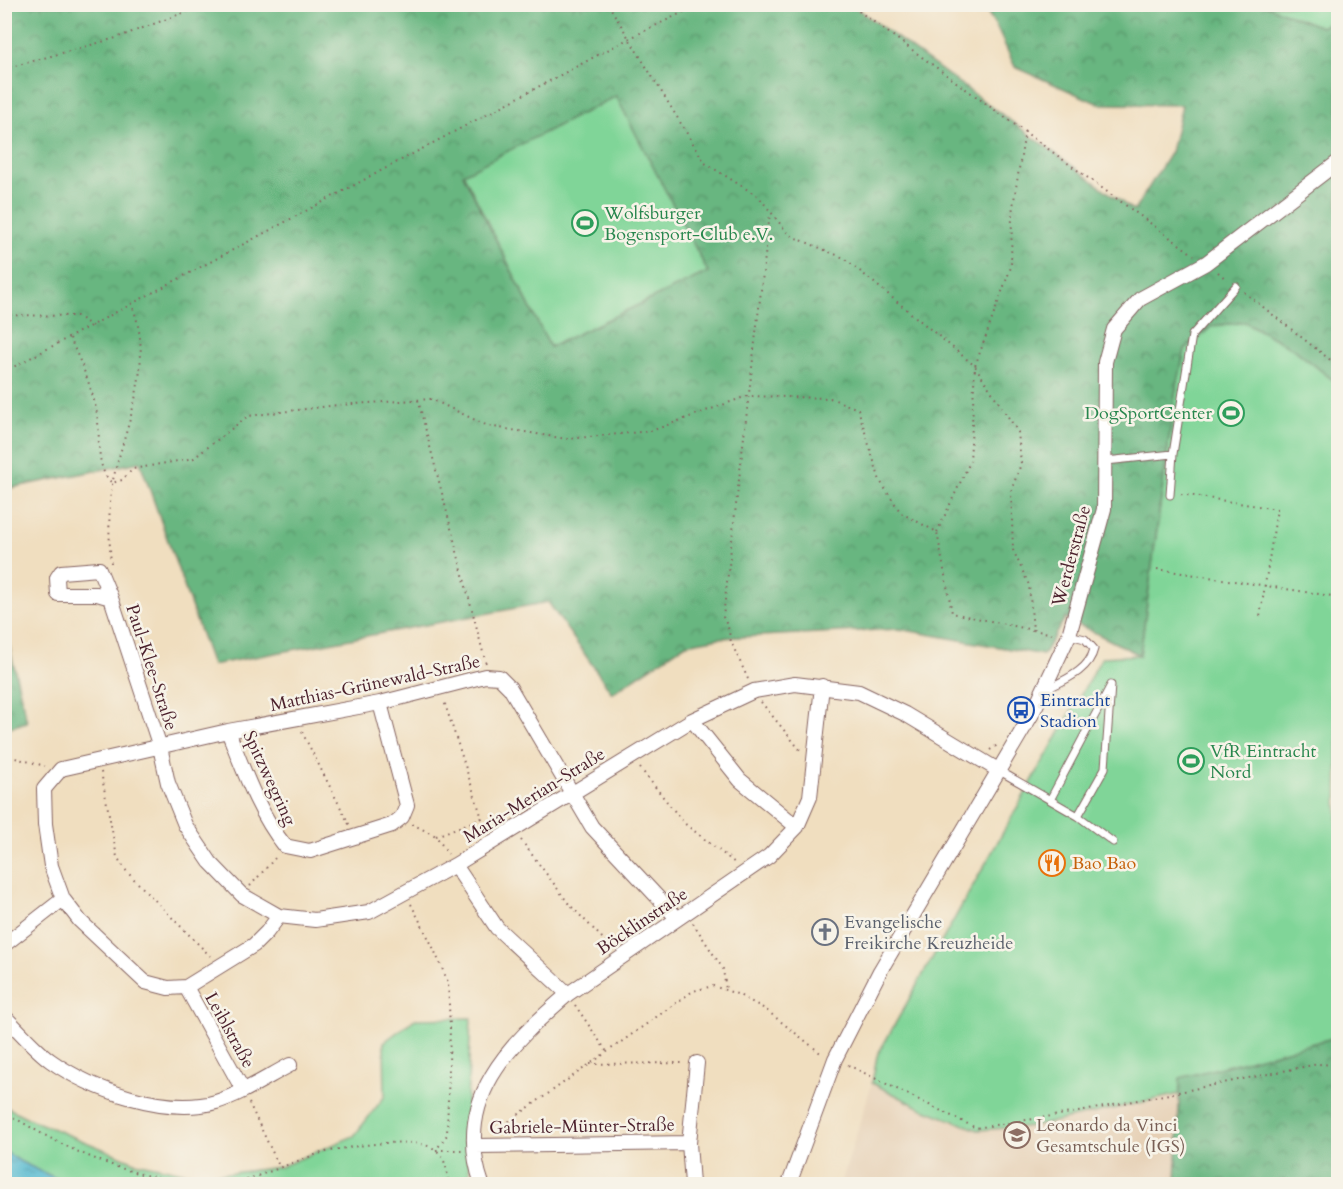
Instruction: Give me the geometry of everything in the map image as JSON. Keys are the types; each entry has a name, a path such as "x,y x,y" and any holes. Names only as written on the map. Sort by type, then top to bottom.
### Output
{"street":[{"name":"Werderstraße","path":"789,1185 835,1059 880,970 1045,690 1068,635 1104,509 1105,362 1114,329 1140,299 1206,263 1338,162"},
{"name":"Paul-Klee-Straße","path":"111,598 97,594 58,594 57,578 62,572 71,569 99,569 104,576 160,747"},
{"name":"Matthias-Grünewald-Straße","path":"61,769 228,731 380,703 489,676 499,677 510,688 592,827 682,916"},
{"name":"Maria-Merian-Straße","path":"160,747 168,783 186,825 210,862 242,895 279,916 315,920 369,912 454,865 692,720 754,691 795,684 860,692 905,714 998,770"},
{"name":"Böcklinstraße","path":"482,1185 475,1146 476,1120 483,1092 498,1063 542,1017 568,994 620,956 769,856 797,827 810,797 822,686"},
{"path":"380,703 407,805 402,817"},
{"path":"692,720 740,780 797,827"},
{"name":"Spitzwegring","path":"228,731 251,789 285,846 310,851 392,825 402,817"},
{"path":"61,769 44,789 51,866 63,899 80,921 145,982 168,988 186,987 254,945 279,916"},
{"path":"454,865 497,928 568,994"},
{"path":"4,945 63,899"},
{"name":"Leiblstraße","path":"186,987 243,1090"},
{"name":"Leiblstraße","path":"4,1016 50,1061 114,1093 152,1104 180,1105 216,1102 290,1065"},
{"name":"Gabriele-Münter-Straße","path":"692,1184 689,1143 697,1063"},
{"name":"Gabriele-Münter-Straße","path":"475,1146 689,1143"}],"lane":[{"path":"1170,493 1173,454 1192,335 1236,286"},
{"path":"1106,461 1173,454"},
{"path":"1045,690 1079,671 1092,660 1094,649 1085,639 1068,635"},
{"path":"1050,801 1111,685 1105,768 1078,816"},
{"path":"998,770 1078,816 1113,842"}],"path":[{"path":"4,69 116,38 207,4"},
{"path":"608,4 705,163 759,197 789,234 844,258 975,366 1018,432 1021,464 1011,491 1013,550 1029,585 1033,630"},
{"path":"4,372 628,39 700,4"},
{"path":"849,4 1206,263 1338,366"},
{"path":"1025,131 1012,213 1011,267 975,366 970,462 937,532 952,613 1054,634 1050,643"},
{"path":"771,211 747,396 723,617 731,642 754,691 771,717 814,768"},
{"path":"104,576 111,564 112,483 138,386 142,359 140,326 132,304"},
{"path":"4,315 77,316 92,326"},
{"path":"70,338 90,386 98,419 100,455 105,477 112,483"},
{"path":"112,483 122,480 133,469 194,458 248,416 338,405 431,399 488,426 567,439 651,431 747,396 830,398 858,409 880,481 902,513 937,532"},
{"path":"418,400 489,676"},
{"path":"1170,493 1277,509 1260,617"},
{"path":"1157,569 1338,597"},
{"path":"436,836 482,818 440,687"},
{"path":"296,718 355,836"},
{"path":"983,761 992,746 1003,741"},
{"path":"4,754 61,769"},
{"path":"630,757 684,823 746,872"},
{"path":"99,760 117,857 127,872 219,965"},
{"path":"402,817 436,836 454,865"},
{"path":"513,828 535,861 569,904 620,956"},
{"path":"242,895 285,846"},
{"path":"404,891 448,982 450,1028 447,1135 436,1150"},
{"path":"682,916 723,969 726,990"},
{"path":"4,1111 39,1134 119,1167 166,1179 211,1184 236,1183 323,1153 387,1144 415,1142 436,1150 460,1150 475,1146 693,991 713,986 765,1009 819,1053 976,1128 1084,1111 1318,1064 1338,1065"},
{"path":"568,994 607,1053"},
{"path":"590,1064 697,1063"},
{"path":"243,1090 280,1167"},
{"path":"436,1150 446,1163 449,1185"}],"shaded area":[{"name":"Leonardo da Vinci Gesamtschule (IGS)","path":"872,1083 923,1109 978,1130 1035,1126 1180,1094 1176,1184 841,1184"}],"green space":[{"path":"1262,4 1321,27 1338,18 1338,384 1295,350 1245,322 1212,326 1185,350 1175,394 1140,655 1065,618 1043,655 899,629 719,638 686,644 612,693 548,602 212,665 140,462 5,489 5,5 852,5 1134,211 1171,152 1182,105 1099,104 1015,67 996,26 983,5","holes":["616,96 708,272 550,347 463,174"]},
{"path":"1262,5 1338,5 1338,18 1321,27"},
{"name":"Wolfsburger Bogensport-Club e.V.","path":"617,96 708,272 550,347 463,173"},
{"name":"VfR Eintracht Nord","path":"1245,322 1295,350 1338,384 1337,1037 1181,1078 1180,1094 1035,1126 978,1130 923,1109 872,1083 877,1056 1102,657 1140,655 1175,394 1185,350 1212,326"},
{"path":"4,624 27,722 5,729 4,729"},
{"path":"471,1018 467,1104 470,1184 5,1184 4,1106 34,1121 135,1162 192,1174 232,1173 280,1167 354,1136 385,1096 384,1042 415,1019"},
{"path":"1338,1025 1338,1184 1176,1184 1180,1078 1337,1037"}],"water":[{"path":"4,1151 21,1162 68,1184 5,1184"}],"place":[{"name":"Wolfsburger Bogensport-Club e.V.","path":"585,223"},
{"name":"DogSportCenter","path":"1231,413"},
{"name":"Eintracht Stadion","path":"1021,710"},
{"name":"VfR Eintracht Nord","path":"1191,761"},
{"name":"Bao Bao","path":"1052,863"},
{"name":"Evangelische Freikirche Kreuzheide","path":"825,932"},
{"name":"Leonardo da Vinci Gesamtschule (IGS)","path":"1017,1135"}]}
